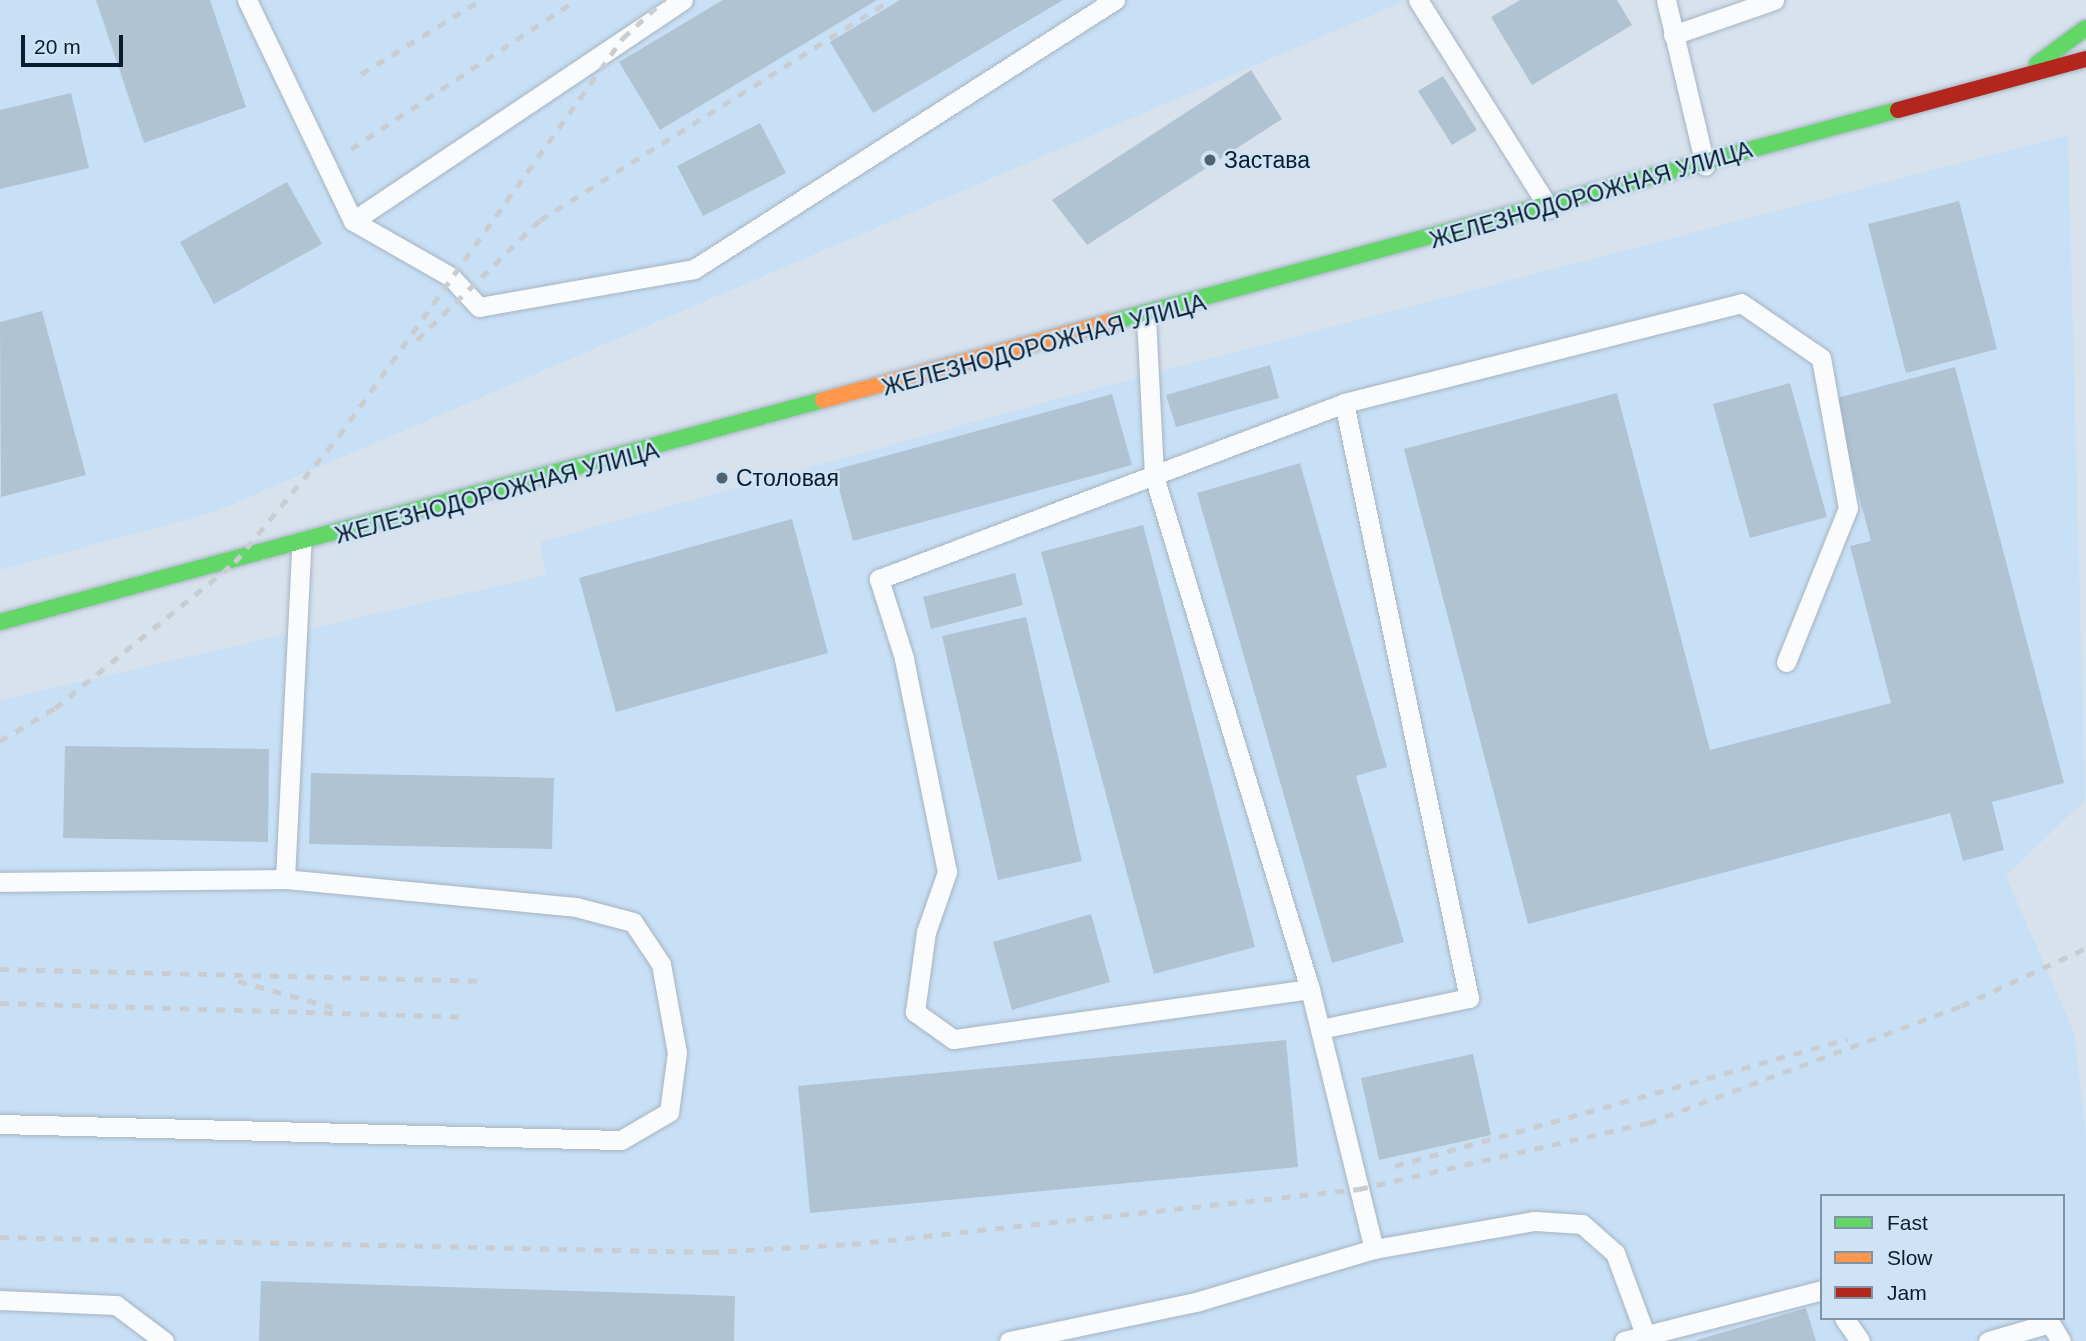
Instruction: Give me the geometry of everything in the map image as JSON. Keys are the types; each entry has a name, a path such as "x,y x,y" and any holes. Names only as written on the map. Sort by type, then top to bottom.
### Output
{"street":[{"path":"2027,71 2086,28"},
{"name":"ЖЕЛЕЗНОДОРОЖНАЯ УЛИЦА","path":"0,622 301,545 1146,317 1705,165 2027,71 2086,59"}],"lane":[{"path":"353,221 682,0"},
{"path":"251,2 353,221 451,277 479,307 694,269 1115,0"},
{"path":"1418,0 1549,208"},
{"path":"1666,0 1672,35 1705,165"},
{"path":"1672,35 1774,0"},
{"path":"1310,989 953,1039 915,1012 926,932 947,872 904,658 879,579 1344,403 1741,303 1821,358 1848,508 1786,662"},
{"path":"1146,317 1154,476 1310,989 1374,1249"},
{"path":"1320,1029 1469,998 1344,403"},
{"path":"285,879 301,545"},
{"path":"0,882 285,879 576,908 633,922 661,964 677,1053 669,1112 621,1140 0,1124"},
{"path":"1009,1341 1196,1302 1374,1249 1535,1221 1582,1224 1615,1253 1645,1334"},
{"path":"1624,1341 1820,1290"},
{"path":"0,1300 116,1305 164,1341"},
{"path":"1845,1320 1860,1341"},
{"path":"1988,1341 2050,1323 2061,1341"}],"shaded area":[{"path":"0,0 1407,0 214,512 0,570"},
{"path":"2068,135 2085,800 2006,876 2074,1032 2086,1134 2086,1341 0,1341 0,700 546,575 540,542 1105,386"}],"building":[{"path":"96,0 210,0 246,107 144,143"},
{"path":"723,0 877,0 660,130 619,62"},
{"path":"900,0 1063,0 873,113 830,42"},
{"path":"1520,0 1617,0 1632,25 1532,85 1491,17"},
{"path":"1251,70 1282,119 1087,245 1052,200"},
{"path":"1443,76 1477,130 1452,145 1418,91"},
{"path":"71,93 89,168 0,189 0,110"},
{"path":"760,123 786,173 703,216 677,166"},
{"path":"287,182 322,244 214,304 180,242"},
{"path":"1959,201 1997,349 1906,373 1868,224"},
{"path":"42,311 86,475 1,497 0,322"},
{"path":"1270,365 1279,398 1176,427 1166,395"},
{"path":"1955,367 2064,783 1992,802 2004,850 1963,861 1950,813 1528,924 1404,449 1617,393 1710,750 1891,703 1850,546 1871,541 1833,399"},
{"path":"1790,383 1827,517 1750,538 1713,404"},
{"path":"1112,394 1132,465 853,541 834,470"},
{"path":"1300,463 1387,767 1356,776 1404,942 1332,963 1197,493"},
{"path":"792,519 828,653 616,712 579,578"},
{"path":"1143,525 1255,947 1154,974 1041,552"},
{"path":"1015,573 1023,605 931,629 923,597"},
{"path":"1026,617 1082,861 998,880 942,636"},
{"path":"65,746 269,749 268,842 63,838"},
{"path":"311,773 554,778 552,849 309,844"},
{"path":"1091,914 1110,982 1012,1010 993,942"},
{"path":"1286,1040 1298,1167 810,1213 798,1086"},
{"path":"1473,1054 1491,1135 1379,1160 1361,1078"},
{"path":"261,1281 735,1296 734,1341 259,1341"},
{"path":"1806,1308 1816,1341 1697,1341 1697,1340"}],"railway":[{"path":"361,74 481,0"},
{"path":"351,149 576,0"},
{"path":"0,741 55,708 235,562 339,436 623,38 664,0"},
{"path":"417,340 540,220 891,0"},
{"path":"0,1237 710,1252 852,1244 1359,1189 1648,1123 1961,1006 2086,948"},
{"path":"0,969 479,981"},
{"path":"238,981 332,1007"},
{"path":"0,1003 467,1017"},
{"path":"1395,1166 1847,1039"}],"traffic: fast":[{"path":"2037,64 2086,28"},
{"path":"1111,322 1898,110"},
{"path":"0,622 823,400"}],"traffic: slow":[{"path":"823,400 1111,322"}],"traffic: jam":[{"path":"1898,110 2086,59"}],"place":[{"name":"Застава","path":"1210,160"},
{"name":"Столовая","path":"722,478"}]}
